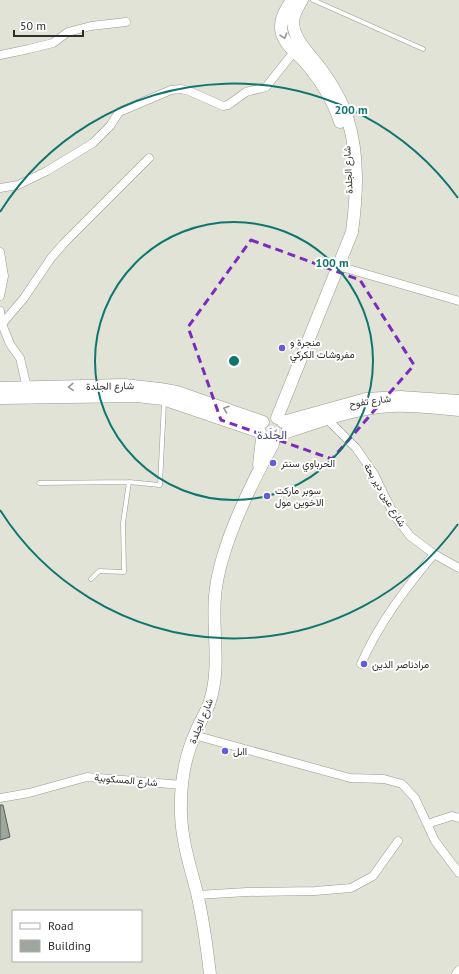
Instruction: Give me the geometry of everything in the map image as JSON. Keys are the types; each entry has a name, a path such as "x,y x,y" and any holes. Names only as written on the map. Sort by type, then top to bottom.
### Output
{"street":[{"name":"شارع الجلدة","path":"292,0 282,20 281,29 287,45 298,48"},
{"name":"شارع الجلدة","path":"282,424 338,266 349,205 350,165 346,140 337,112 323,88 304,61 298,48 293,21 294,14 302,0"},
{"path":"0,55 29,50 52,43 68,32 91,26 126,22"},
{"path":"0,188 18,185 47,171 93,144 110,126 119,112 171,90 181,89 223,106 228,105 246,92 266,87 298,48"},
{"path":"2,324 24,298 51,258 65,242 149,158"},
{"path":"0,252 4,276 0,296"},
{"path":"338,266 459,301"},
{"path":"0,311 2,324 10,344 20,358 29,393"},
{"name":"شارع الجلدة","path":"0,398 29,393 124,385 160,389 177,392 264,434"},
{"name":"شارع الجلدة","path":"0,388 29,393 137,396 164,400 264,434"},
{"name":"شارع تفوح","path":"324,415 366,399 400,396 459,401"},
{"path":"282,424 282,441 264,434 269,418 282,424 324,415 392,406 459,410"},
{"name":"شارع عين دير بحة","path":"324,415 356,448 374,474 394,515 410,536 434,554 459,568"},
{"name":"شارع الجلدة","path":"210,974 197,895 182,839 182,785 186,760 194,735 210,702 215,675 215,596 221,564 232,533 258,472 264,434"},
{"path":"361,664 368,648 401,594 434,554"},
{"path":"194,735 350,778 384,779 396,781 412,793 435,841 459,873"},
{"name":"شارع المسكوبية","path":"0,798 29,793 87,777 182,785"},
{"path":"427,824 452,816 459,818"},
{"path":"197,895 247,892 315,891 351,888 373,876 398,841"},
{"path":"456,974 459,970"}],"lane":[{"path":"313,0 424,49"},
{"path":"39,483 129,482 160,485 164,400"},
{"path":"91,579 99,570 124,572 123,524 129,482"}],"highlighted area":[{"path":"251,240 360,280 414,365 332,459 221,420 188,327"}],"building":[{"path":"0,805 3,805 10,837 0,840"}],"place":[{"name":"منجرة و مفروشات الكركي","path":"282,348"},
{"name":"الحرباوي سنتر","path":"273,463"},
{"name":"سوبر ماركت الاخوين مول","path":"267,496"},
{"name":"مرادناصر الدين","path":"364,664"},
{"name":"ااىل","path":"225,751"}],"district":[{"name":"الجًلَدة","path":"272,434"}]}
